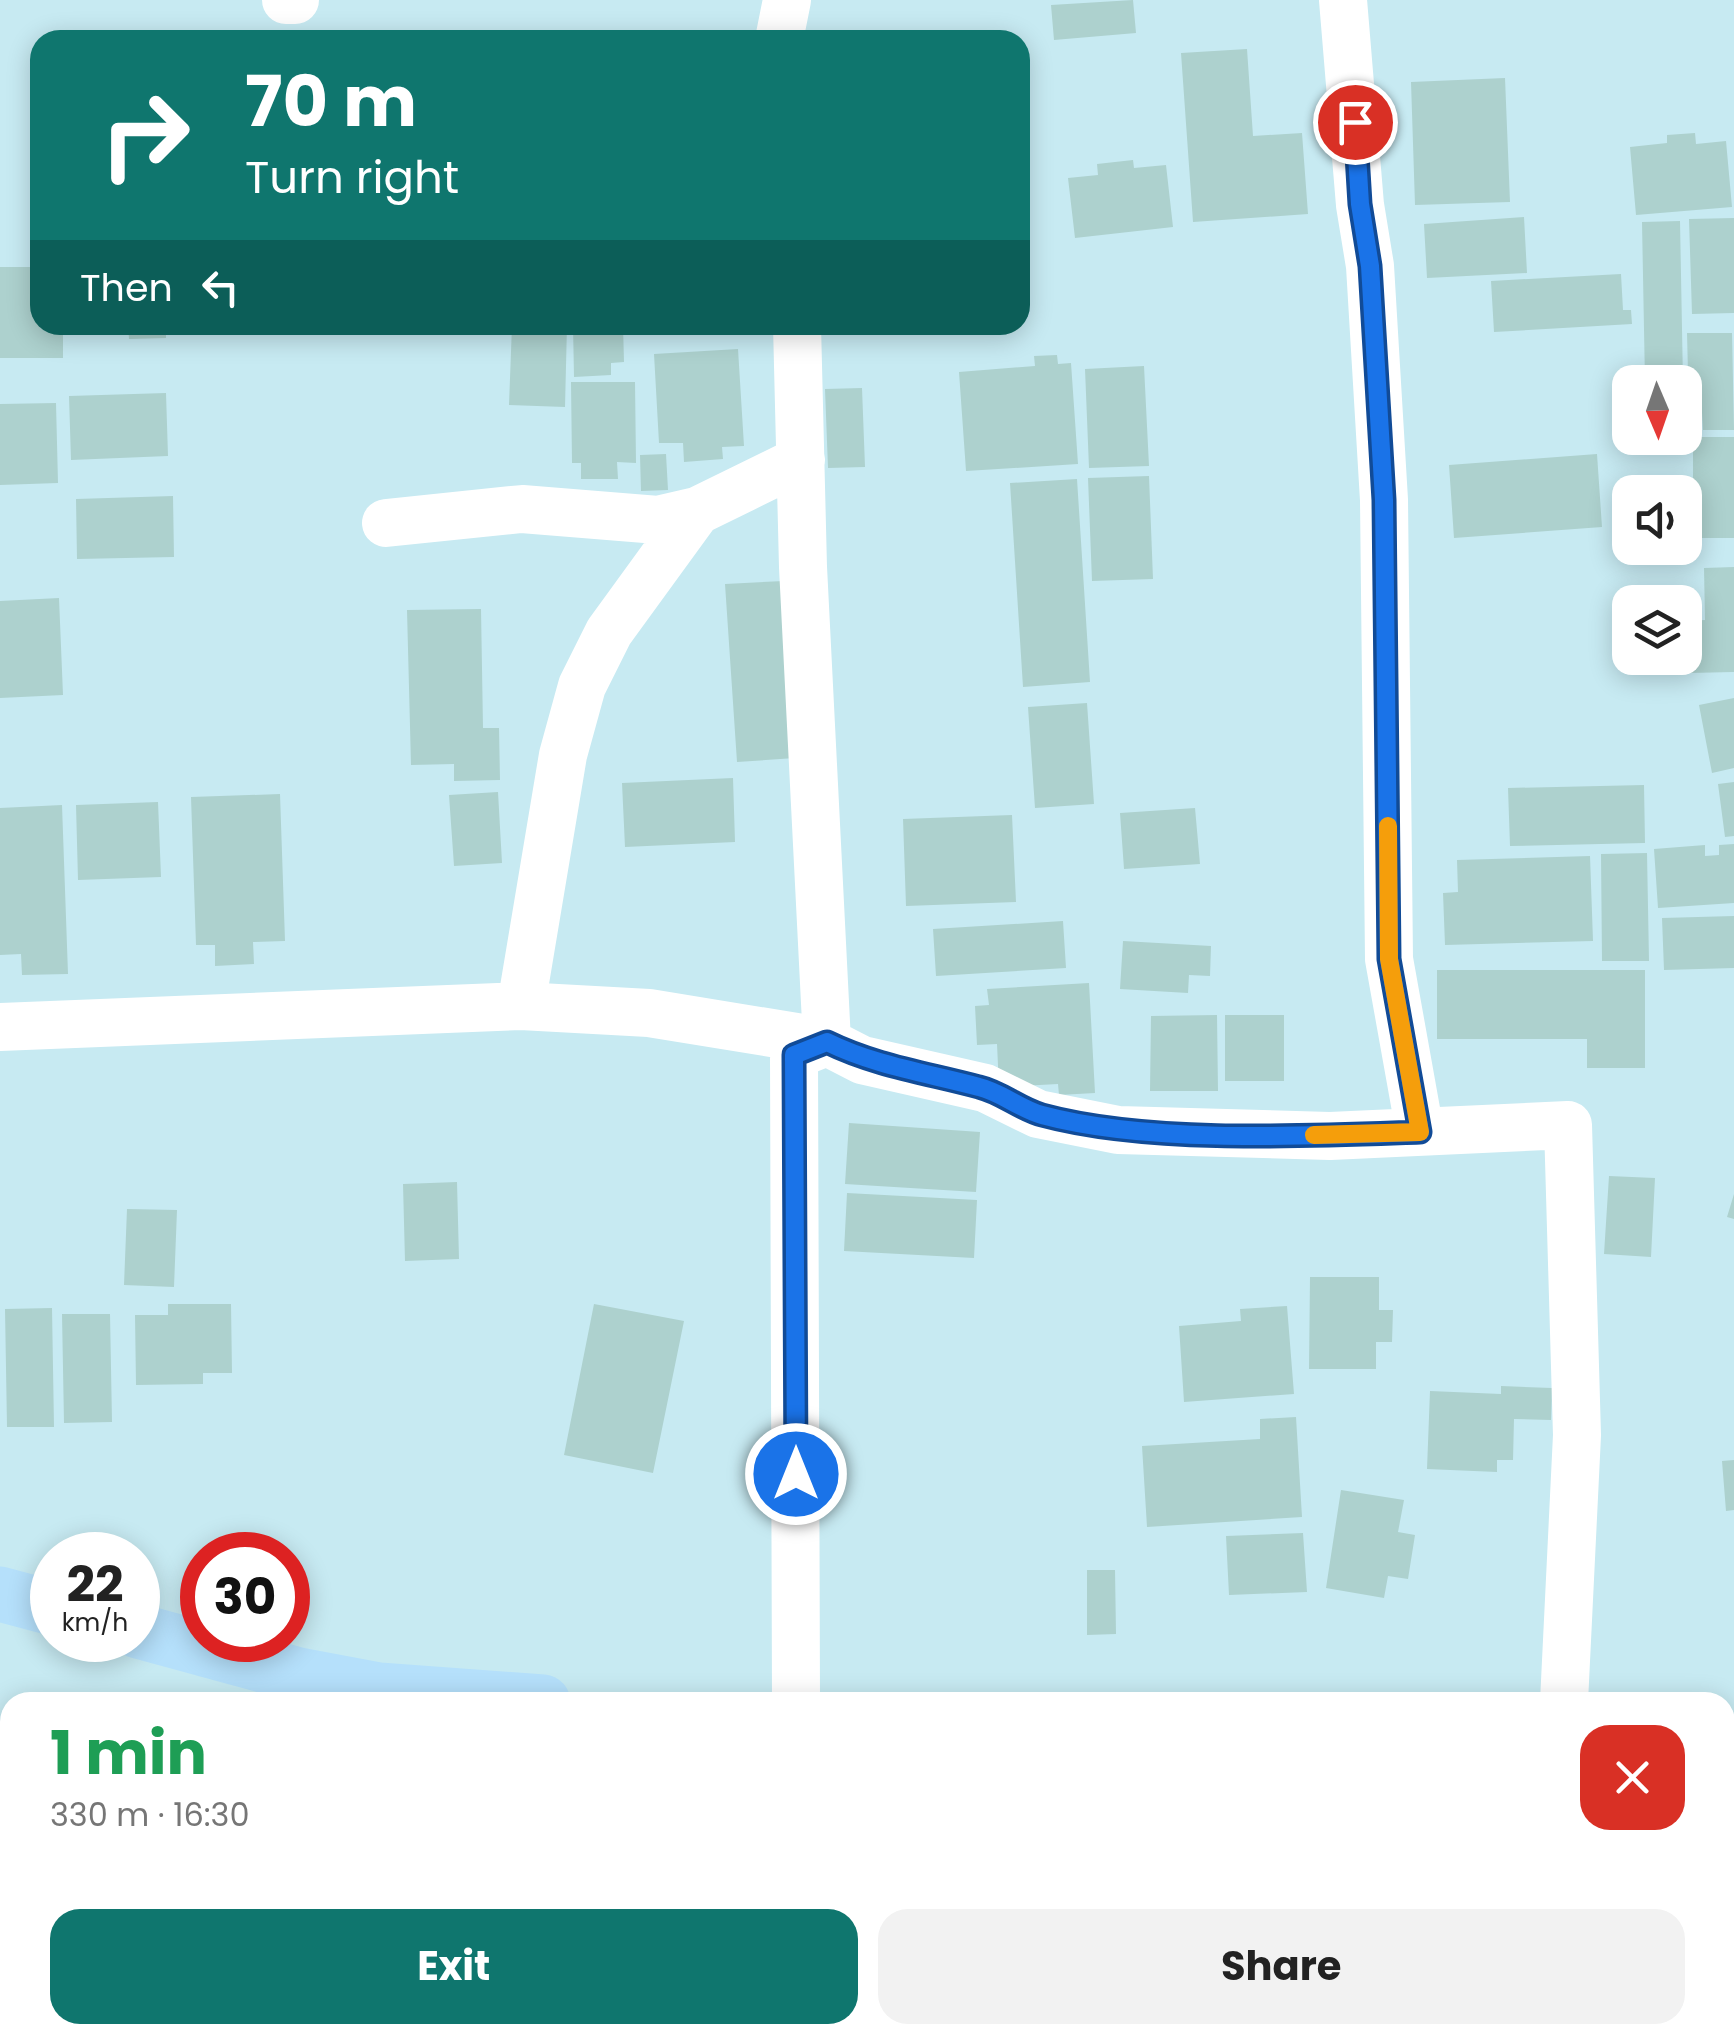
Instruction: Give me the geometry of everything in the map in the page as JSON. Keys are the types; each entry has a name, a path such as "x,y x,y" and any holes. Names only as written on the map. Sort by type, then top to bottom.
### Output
{"main road":[{"path":"0,1594 30,1602"},
{"path":"160,1637 299,1675 406,1692"}],"street":[{"path":"286,0 296,0"},
{"path":"782,30 788,0"},
{"path":"1344,0 1360,204 1370,266 1384,500 1389,959 1420,1132"},
{"path":"797,335 827,1042"},
{"path":"386,524 522,509 658,520 696,511 801,460"},
{"path":"520,1006 563,755 582,686 609,632 696,511"},
{"path":"0,1027 520,1006 649,1013 827,1042 862,1060 984,1088 1038,1114 1118,1130 1330,1136 1568,1125 1577,1435 1564,1692"},
{"path":"796,1692 794,1055 827,1042"}],"building":[{"path":"1133,0 1136,33 1054,40 1051,5"},
{"path":"1247,49 1253,136 1302,133 1308,214 1193,222 1181,53"},
{"path":"1505,78 1510,202 1415,205 1411,82"},
{"path":"1695,133 1696,144 1726,141 1732,207 1636,215 1630,147 1667,143 1667,135"},
{"path":"1133,160 1134,168 1166,165 1173,227 1075,238 1068,178 1098,175 1097,164"},
{"path":"1524,217 1527,273 1427,278 1424,224"},
{"path":"1734,218 1734,313 1692,314 1689,219"},
{"path":"1680,221 1683,365 1645,365 1642,222"},
{"path":"0,267 30,267 30,335 63,335 63,358 0,358"},
{"path":"1621,274 1623,310 1631,310 1632,324 1494,332 1491,281"},
{"path":"1687,333 1732,333 1734,430 1703,430 1702,365 1688,365"},
{"path":"129,335 166,335 166,338 129,339"},
{"path":"512,335 567,335 565,407 509,405"},
{"path":"573,335 623,335 624,362 611,363 611,375 574,377"},
{"path":"738,349 744,446 722,447 723,459 684,462 683,443 659,443 654,354"},
{"path":"1057,355 1058,364 1071,363 1078,464 966,471 959,372 1035,366 1034,356"},
{"path":"1144,366 1149,466 1089,468 1085,369"},
{"path":"571,382 635,382 636,463 617,462 618,479 581,479 581,463 572,463"},
{"path":"862,388 865,467 828,468 825,389"},
{"path":"166,393 168,456 71,460 69,396"},
{"path":"56,403 58,483 0,485 0,404"},
{"path":"1702,437 1734,437 1734,538 1702,538 1702,475 1693,475 1693,455 1702,455"},
{"path":"666,454 668,490 641,491 640,455"},
{"path":"1597,454 1602,527 1454,538 1449,465"},
{"path":"1149,476 1153,579 1092,581 1088,478"},
{"path":"1077,479 1090,682 1023,687 1010,483"},
{"path":"173,496 174,557 77,559 76,499"},
{"path":"1734,567 1734,672 1702,673 1704,568"},
{"path":"784,581 795,758 737,762 725,584"},
{"path":"59,598 63,695 0,698 0,601"},
{"path":"481,609 483,728 499,728 500,780 454,781 454,764 411,765 407,610"},
{"path":"1734,698 1734,768 1712,773 1699,705"},
{"path":"1087,703 1094,804 1035,808 1028,707"},
{"path":"733,778 735,842 625,847 622,783"},
{"path":"1734,782 1734,836 1725,837 1718,784"},
{"path":"1644,785 1645,843 1510,846 1508,788"},
{"path":"498,792 502,863 454,866 449,795"},
{"path":"280,794 285,941 253,942 254,964 215,966 215,945 196,945 191,797"},
{"path":"158,802 161,877 78,880 76,805"},
{"path":"62,805 68,974 22,975 21,954 0,955 0,808"},
{"path":"1195,808 1200,864 1124,869 1120,813"},
{"path":"1012,815 1016,902 906,906 903,819"},
{"path":"1734,844 1734,903 1658,908 1654,849 1705,845 1705,856 1719,855 1719,845"},
{"path":"1647,853 1649,961 1602,961 1601,854"},
{"path":"1590,856 1593,941 1445,945 1443,893 1458,892 1457,860"},
{"path":"1734,916 1734,968 1664,970 1662,918"},
{"path":"1063,921 1066,968 936,976 933,929"},
{"path":"1123,941 1211,946 1210,976 1189,975 1188,993 1120,989"},
{"path":"1437,970 1645,970 1645,1068 1587,1068 1587,1039 1437,1039"},
{"path":"1089,983 1095,1093 1059,1095 1058,1084 999,1087 997,1044 977,1045 975,1006 989,1005 987,989"},
{"path":"1217,1015 1218,1091 1150,1091 1151,1016"},
{"path":"1225,1015 1284,1015 1284,1081 1225,1081"},
{"path":"849,1123 980,1132 976,1192 845,1184"},
{"path":"1609,1176 1655,1178 1651,1257 1604,1254"},
{"path":"457,1182 459,1259 405,1261 403,1184"},
{"path":"847,1193 977,1200 974,1258 844,1251"},
{"path":"1734,1194 1734,1219 1727,1217"},
{"path":"127,1209 177,1210 174,1287 124,1285"},
{"path":"1310,1277 1379,1277 1379,1310 1393,1310 1392,1342 1376,1342 1376,1369 1309,1369"},
{"path":"168,1304 231,1304 232,1373 203,1373 203,1384 136,1385 135,1315 168,1315"},
{"path":"594,1304 684,1321 653,1473 564,1455"},
{"path":"1287,1306 1294,1394 1184,1402 1179,1326 1241,1321 1240,1309"},
{"path":"52,1308 54,1427 7,1427 5,1309"},
{"path":"62,1314 110,1314 112,1422 64,1423"},
{"path":"1501,1386 1552,1388 1551,1420 1514,1419 1513,1460 1497,1460 1497,1472 1427,1469 1430,1391 1501,1394"},
{"path":"1296,1417 1302,1517 1147,1527 1142,1446 1260,1439 1260,1419"},
{"path":"1734,1460 1734,1510 1726,1511 1722,1461"},
{"path":"1341,1490 1404,1500 1398,1532 1415,1535 1408,1579 1388,1576 1384,1598 1326,1588"},
{"path":"1303,1533 1307,1592 1229,1595 1226,1536"},
{"path":"1087,1570 1115,1570 1116,1634 1087,1635"}],"slow traffic":[{"path":"1314,1135 1420,1132 1389,959 1388,826"}],"route":[{"path":"796,1474 794,1055 827,1042 862,1060 984,1088 1038,1114 1118,1130 1330,1136 1420,1132 1389,959 1384,500 1370,266 1360,204 1355,122"}]}
